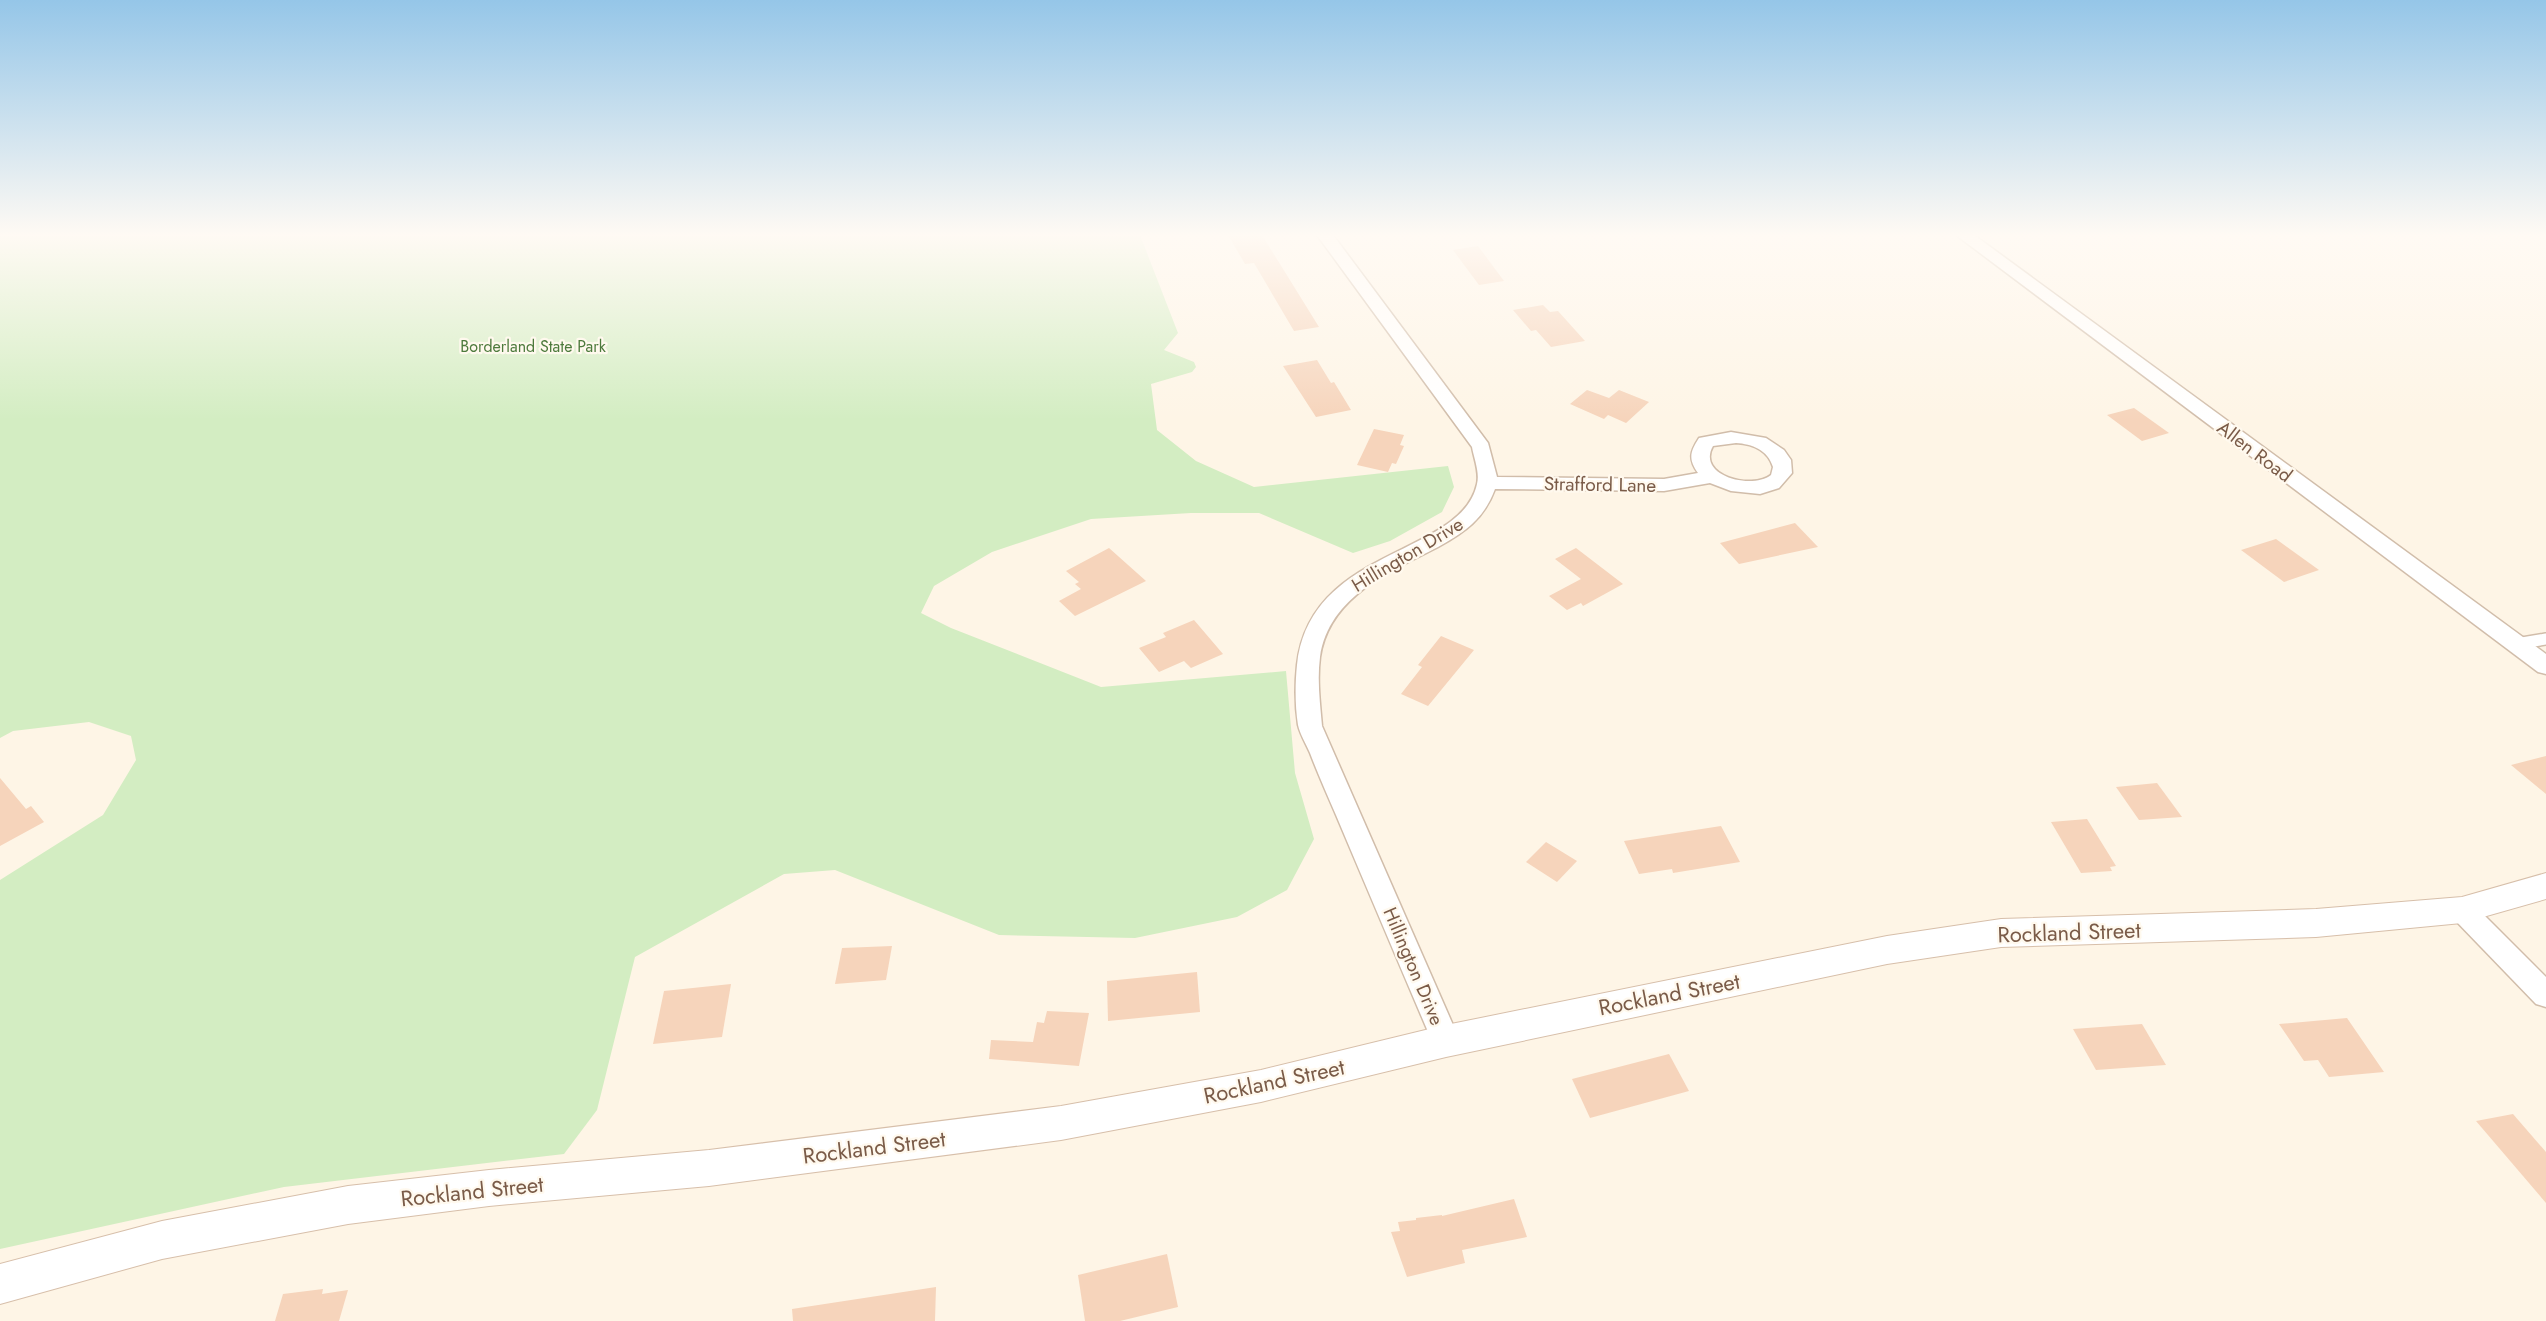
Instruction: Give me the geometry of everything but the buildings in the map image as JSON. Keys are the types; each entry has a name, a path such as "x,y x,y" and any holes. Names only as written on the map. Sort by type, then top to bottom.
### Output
{"street":[{"path":"1370,297 1481,447 1487,483"},
{"name":"Allen Road","path":"2047,297 2546,666"},
{"name":"Strafford Lane","path":"1487,483 1664,485 1712,477"},
{"name":"Hillington Drive","path":"1446,1041 1310,726 1307,672 1316,633 1335,601 1368,574 1465,522 1478,503 1487,483"},
{"name":"Rockland Street","path":"0,1284 162,1240 348,1205 489,1188 709,1168 1061,1123 1261,1086 1446,1041 1887,950 2001,933 2316,922 2462,910 2546,886"},
{"path":"2462,910 2546,995"}],"lane":[{"path":"2516,644 2546,638"}],"green space":[{"name":"Borderland State Park","path":"0,297 1164,297 1178,333 1164,350 1194,362 1196,367 1192,372 1151,384 1157,430 1196,461 1254,487 1448,466 1454,487 1442,512 1390,541 1353,553 1259,513 1191,513 1091,519 992,552 934,586 921,613 951,628 1101,687 1286,671 1295,773 1314,839 1287,890 1237,917 1135,938 999,935 835,870 784,874 635,957 597,1110 564,1154 284,1187 0,1249 0,880 103,815 136,760 131,736 89,722 13,731 0,738"}]}
